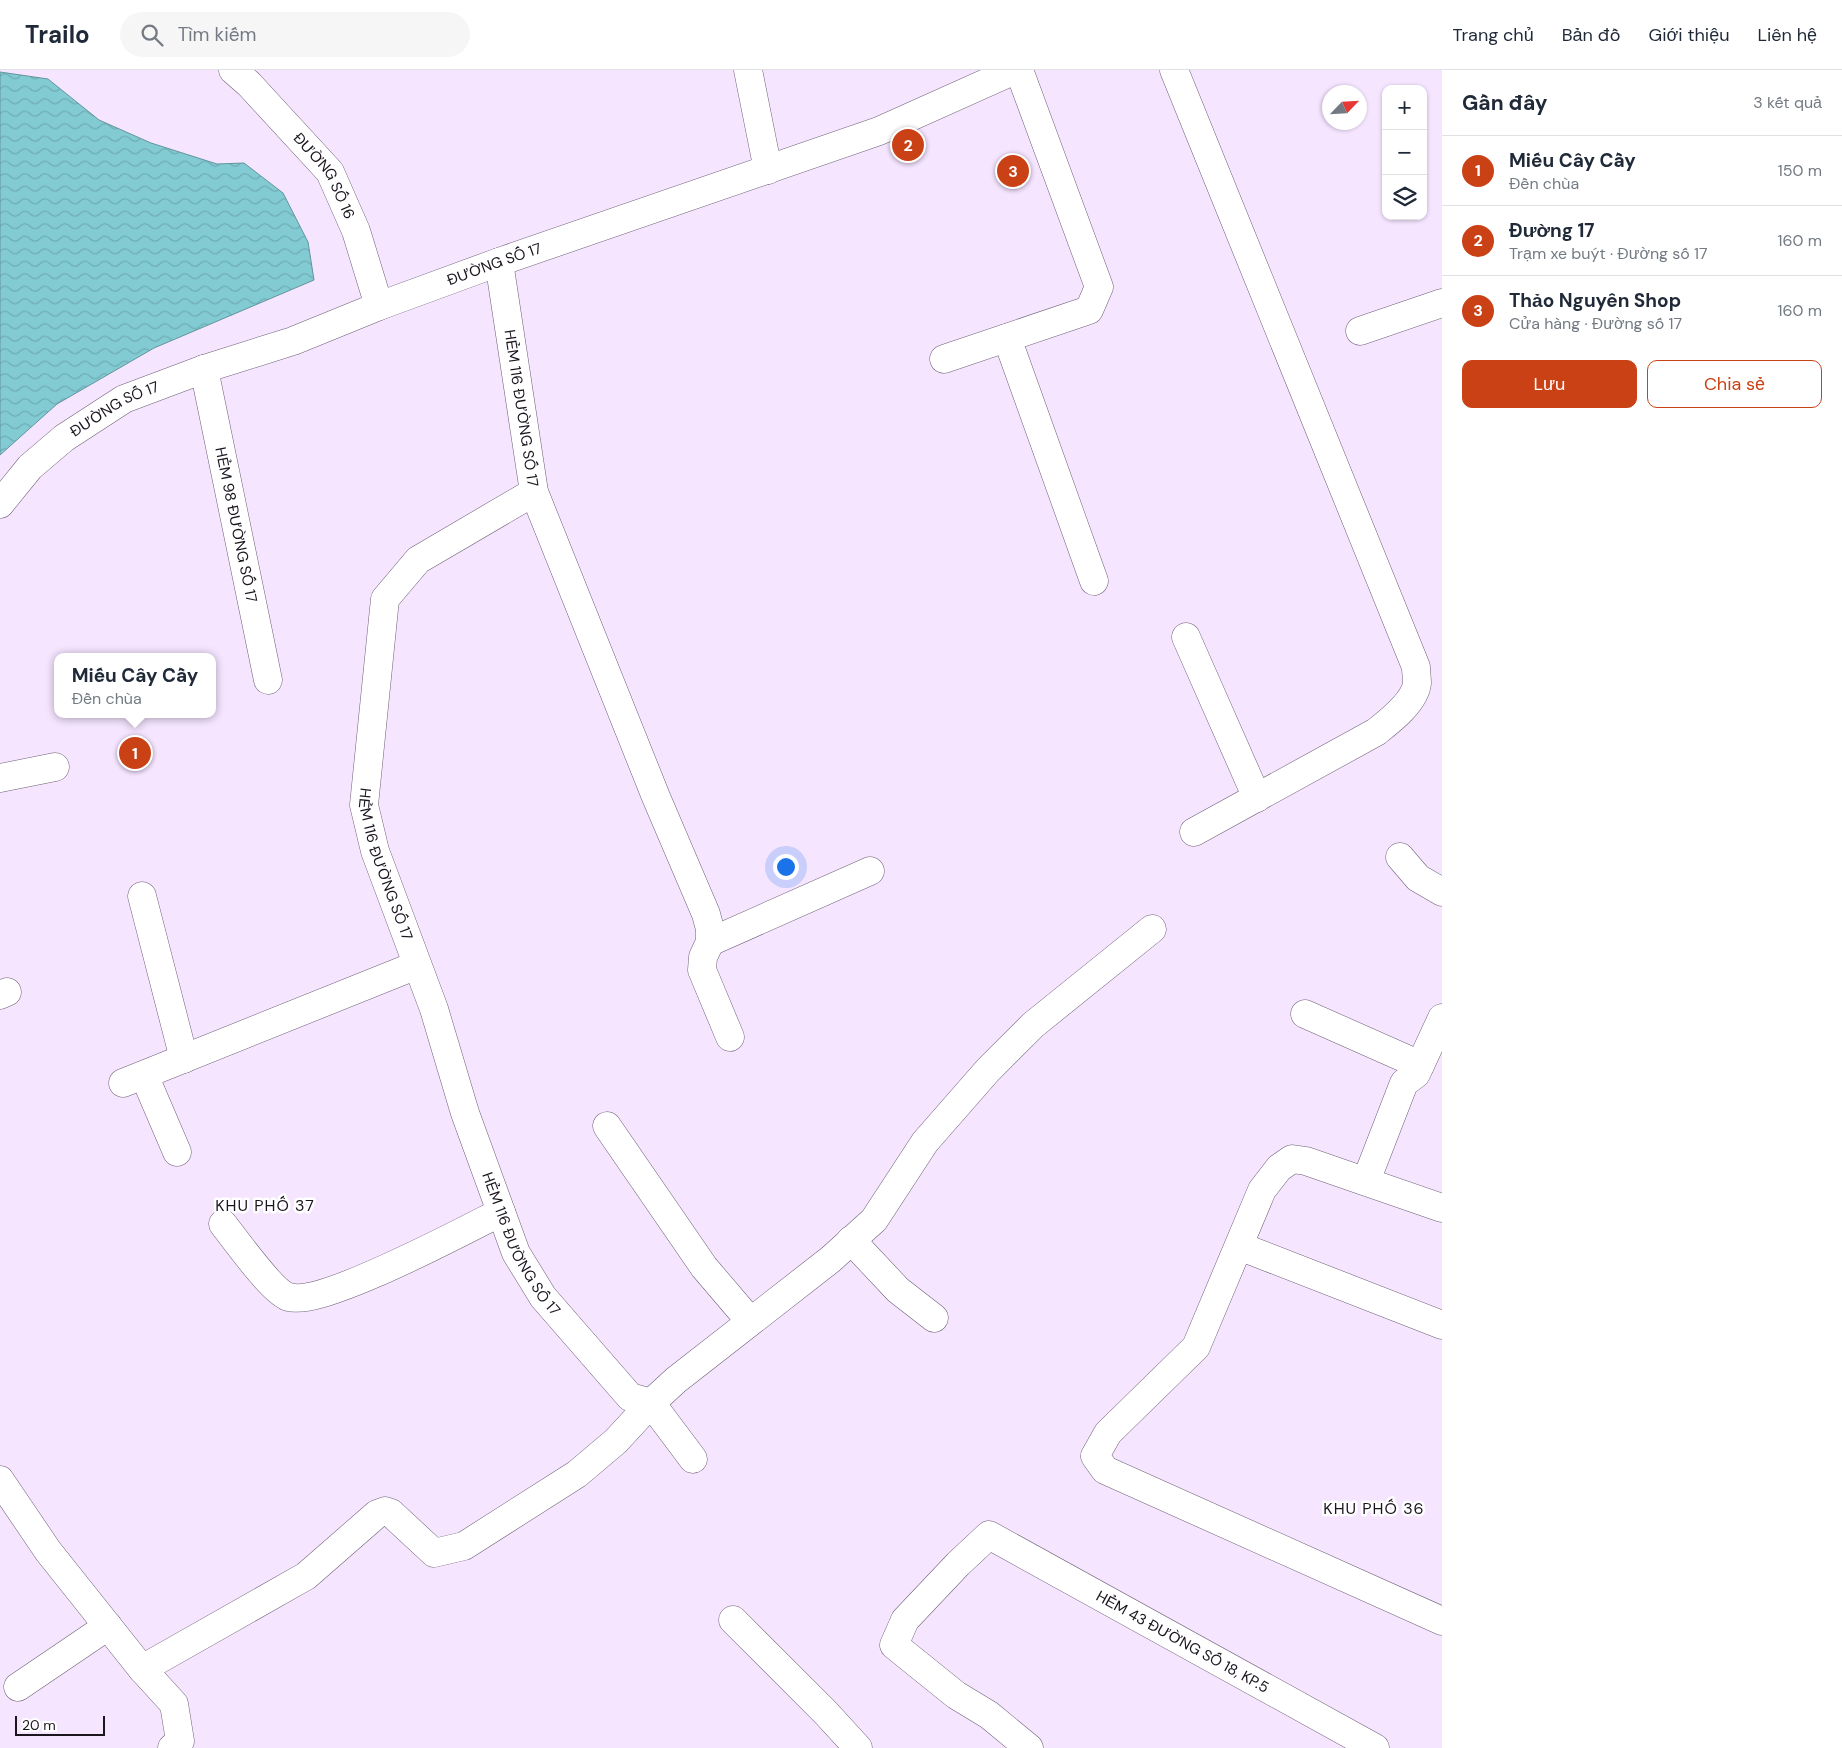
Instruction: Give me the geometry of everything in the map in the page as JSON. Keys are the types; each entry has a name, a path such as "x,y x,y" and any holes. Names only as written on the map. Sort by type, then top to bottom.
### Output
{"street":[{"name":"ĐƯỜNG SỐ 16","path":"233,70 249,84 330,172 356,231 379,306"},
{"path":"748,70 768,170"},
{"name":"ĐƯỜNG SỐ 17","path":"0,504 30,467 64,438 124,399 204,369 292,341 379,306 499,262 879,130 1017,70"},
{"path":"944,359 1089,310 1099,287 1017,70"},
{"path":"1174,70 1416,667 1417,686 1408,702 1391,721 1376,732 1194,832"},
{"name":"HẺM 116 ĐƯỜNG SỐ 17","path":"499,262 534,492 418,560 386,599 364,805 375,851 434,1009 465,1113 516,1253 543,1297 630,1397 650,1403"},
{"path":"1360,331 1442,303"},
{"path":"1007,338 1094,581"},
{"name":"HẺM 98 ĐƯỜNG SỐ 17","path":"204,369 268,680"},
{"path":"534,492 656,797 706,914 710,930 710,942 703,958 702,970 730,1037"},
{"path":"1186,637 1257,798"},
{"path":"0,778 55,766"},
{"path":"1400,858 1418,878 1442,892"},
{"path":"710,942 870,871"},
{"path":"142,896 184,1059"},
{"path":"142,1668 306,1576 377,1514 385,1511 391,1514 434,1553 464,1546 577,1474 616,1441 650,1403 676,1380 831,1259 874,1220 925,1142 988,1070 1033,1025 1152,929"},
{"path":"177,1152 133,1079 417,965"},
{"path":"1306,1014 1420,1065"},
{"path":"1366,1180 1404,1083 1416,1074 1442,1018"},
{"path":"607,1126 704,1267 750,1321"},
{"path":"1442,1208 1366,1180 1306,1161 1292,1159 1279,1168 1262,1190 1196,1347 1108,1433 1095,1456 1104,1470 1442,1621"},
{"path":"223,1224 275,1288 289,1297 304,1297 341,1288 501,1212"},
{"path":"851,1240 898,1290 934,1318"},
{"path":"1238,1246 1442,1325"},
{"path":"650,1403 693,1459"},
{"path":"0,1480 48,1551 142,1668 174,1704 179,1746"},
{"name":"HẺM 43 ĐƯỜNG SỐ 18, KP.5","path":"1029,1748 989,1715 956,1695 894,1645 905,1620 958,1564 989,1535 1375,1748"},
{"path":"732,1620 826,1713 858,1748"},
{"path":"18,1687 108,1626"}],"water":[{"path":"0,72 48,79 99,120 151,143 217,164 244,163 283,193 308,242 314,280 154,348 57,404 0,455"}],"place":[{"name":"Đường 17","path":"908,145"},
{"name":"Thảo Nguyên Shop","path":"1013,171"},
{"name":"Miếu Cây Cầy","path":"135,753"}],"district":[{"name":"KHU PHỐ 37","path":"265,1205"},
{"name":"KHU PHỐ 36","path":"1374,1508"}]}
